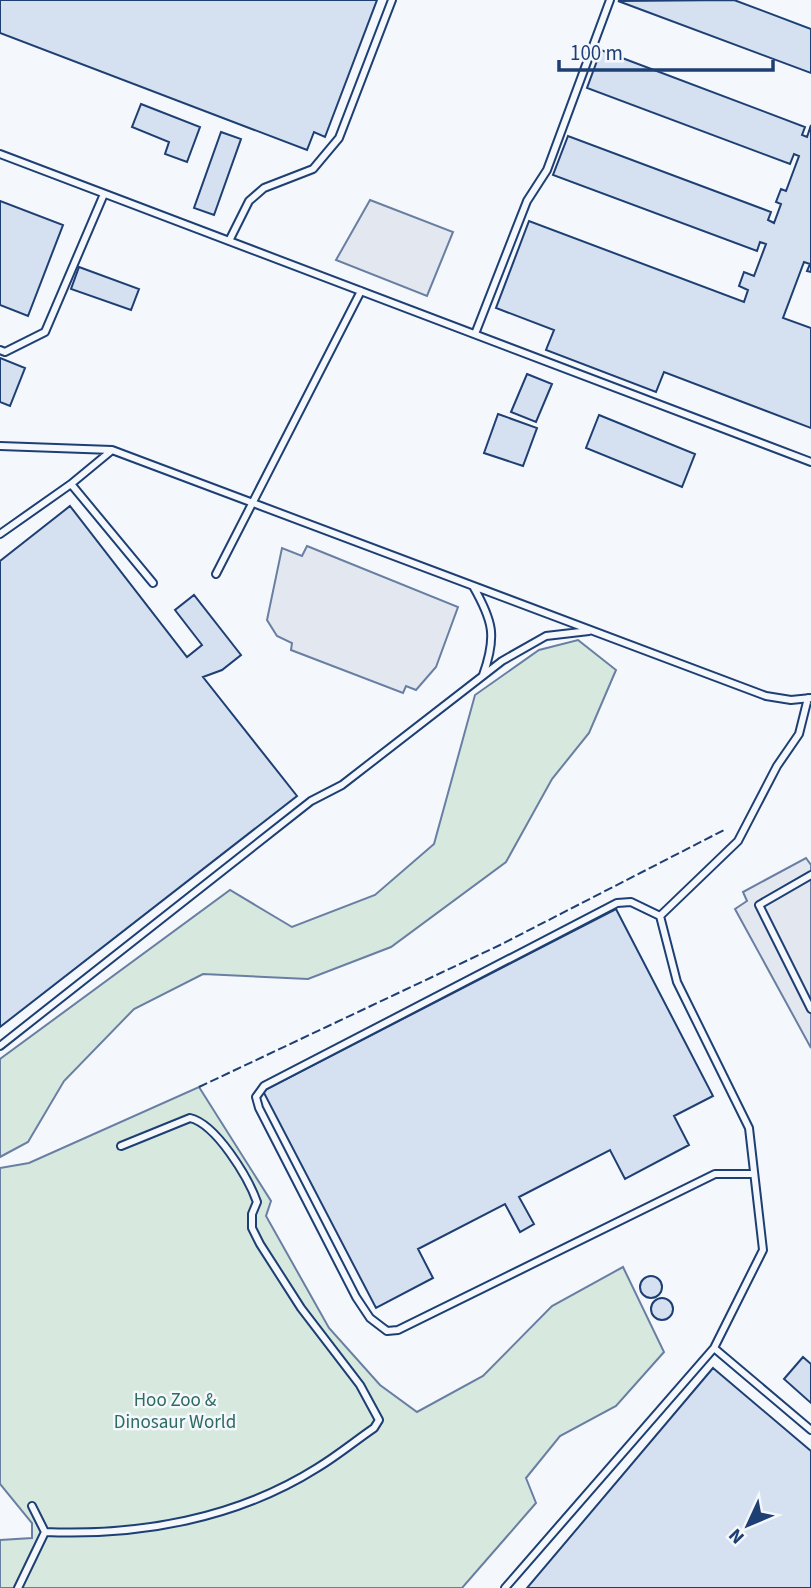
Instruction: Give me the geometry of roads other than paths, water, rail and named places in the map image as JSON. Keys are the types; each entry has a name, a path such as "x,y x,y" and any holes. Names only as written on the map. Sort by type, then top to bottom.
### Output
{"lane":[{"path":"229,241 249,201 264,188 313,169 339,138 392,0"},
{"path":"475,334 527,201 547,170 610,0"},
{"path":"0,154 811,462"},
{"path":"0,350 5,352 46,332 104,194"},
{"path":"216,574 361,291"},
{"path":"0,446 112,450 766,696 791,701 809,698 799,734 777,765 738,841 660,916"},
{"path":"0,534 71,484 112,450"},
{"path":"71,484 153,583"},
{"path":"473,586 491,617 492,649 482,677"},
{"path":"0,1046 311,801 342,785 482,677 546,636 591,630"},
{"path":"811,874 759,905 811,1009"},
{"path":"505,1588 714,1348 763,1250 752,1174 749,1128 677,982 660,916 631,902 617,903 264,1086 256,1097 356,1297 370,1318 387,1331 398,1330 715,1174 752,1174"},
{"path":"45,1532 75,1534 188,1523 223,1511 315,1470 374,1428 379,1420 373,1405 301,1308 260,1244 252,1227 252,1214 257,1202 253,1190 214,1132 199,1120 190,1118 121,1146"},
{"path":"714,1348 811,1430"},
{"path":"32,1506 45,1532"},
{"path":"18,1588 45,1532"}],"park label":[{"name":"Hoo Zoo & Dinosaur World","path":"175,1411"}]}
